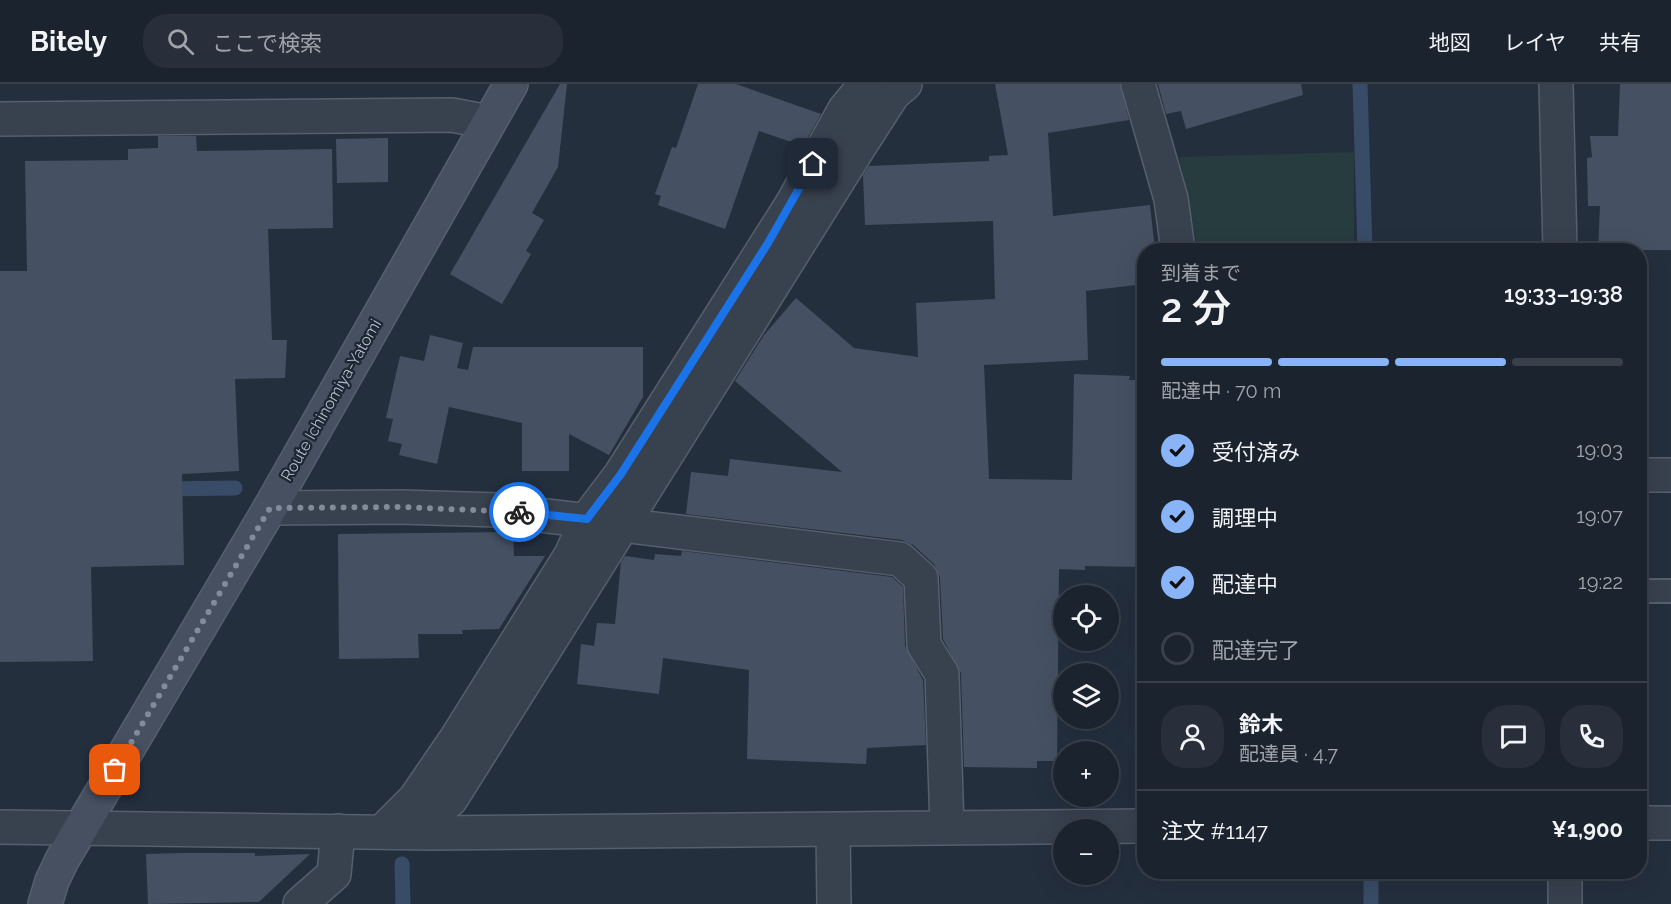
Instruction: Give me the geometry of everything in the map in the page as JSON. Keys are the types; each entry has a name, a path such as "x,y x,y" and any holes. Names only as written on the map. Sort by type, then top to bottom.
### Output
{"main road":[{"name":"Route Ichinomiya-Yatomi","path":"45,904 52,881 80,829 270,508 511,84"}],"street":[{"path":"397,832 415,799 456,739 571,555 587,519 621,474 792,204 845,109 866,84"},
{"path":"397,832 451,799 859,147 893,94 905,84"},
{"path":"1138,84 1172,199 1177,243"},
{"path":"1556,84 1560,243"},
{"path":"0,119 452,115 489,122"},
{"path":"1647,476 1671,475"},
{"path":"270,508 401,507 498,510 587,519 743,542 900,559 921,578 924,645 942,674 947,827"},
{"path":"1647,823 1671,823"},
{"path":"0,827 397,832 833,831 947,827 1137,826"},
{"path":"300,904 334,874 338,831"},
{"path":"833,831 834,904"},
{"path":"1565,879 1565,904"}],"lane":[{"path":"1647,591 1671,591"}],"green space":[{"path":"1354,152 1354,243 1197,243 1179,157"}],"building":[{"path":"560,84 567,84 558,167 532,213 544,220 526,251 531,254 502,304 450,274"},
{"path":"698,84 736,84 821,114 803,146 759,131 725,229 658,205 661,196 655,194 672,147 676,148"},
{"path":"995,84 1120,84 1129,120 1048,133 1053,216 1150,205 1154,243 1137,243 1137,285 1086,291 1088,360 984,365 989,479 1072,480 1074,374 1130,376 1129,380 1137,380 1137,567 1085,566 1085,570 1059,569 1059,585 1053,585 1053,651 1058,651 1058,663 1053,663 1053,729 1057,729 1057,741 1053,741 1053,761 1037,761 1037,768 964,767 961,673 943,639 940,577 934,564 913,545 902,540 686,514 691,472 728,476 730,459 842,472 735,381 764,335 796,298 854,348 918,357 916,303 995,299 993,221 865,225 863,175 869,166 989,161 989,156 1008,155"},
{"path":"1158,84 1301,84 1303,95 1186,129 1181,111 1166,114"},
{"path":"1620,84 1671,84 1671,250 1647,250 1647,243 1598,243 1600,206 1588,206 1587,158 1592,157 1590,136 1618,136"},
{"path":"158,136 196,136 197,151 332,149 333,228 268,229 272,340 287,340 285,378 235,379 239,471 182,474 184,565 91,567 93,661 0,662 0,271 27,271 25,161 128,160 128,149 158,148"},
{"path":"388,138 388,182 337,183 336,139"},
{"path":"430,335 463,343 457,368 468,370 473,347 643,347 643,397 609,455 569,434 569,471 522,471 522,423 449,407 437,464 399,455 402,444 388,441 393,419 386,418 400,356 424,361"},
{"path":"513,532 514,556 545,556 499,629 462,630 463,634 418,634 419,658 339,659 338,534"},
{"path":"682,551 892,577 903,587 905,646 923,680 926,745 867,748 866,764 747,759 749,670 663,658 659,694 577,684 581,644 594,646 597,623 615,624 621,562 625,556 654,560 655,554 681,556"},
{"path":"255,853 255,856 310,854 259,902 148,904 146,854"}],"waterway":[{"path":"1360,84 1365,243"},
{"path":"162,489 235,488"},
{"path":"402,864 403,904"},
{"path":"1371,879 1371,904"}],"way so far":[{"path":"115,770 270,508 401,507 519,512"}],"route":[{"path":"519,512 587,519 621,474 768,243 813,164"}]}
